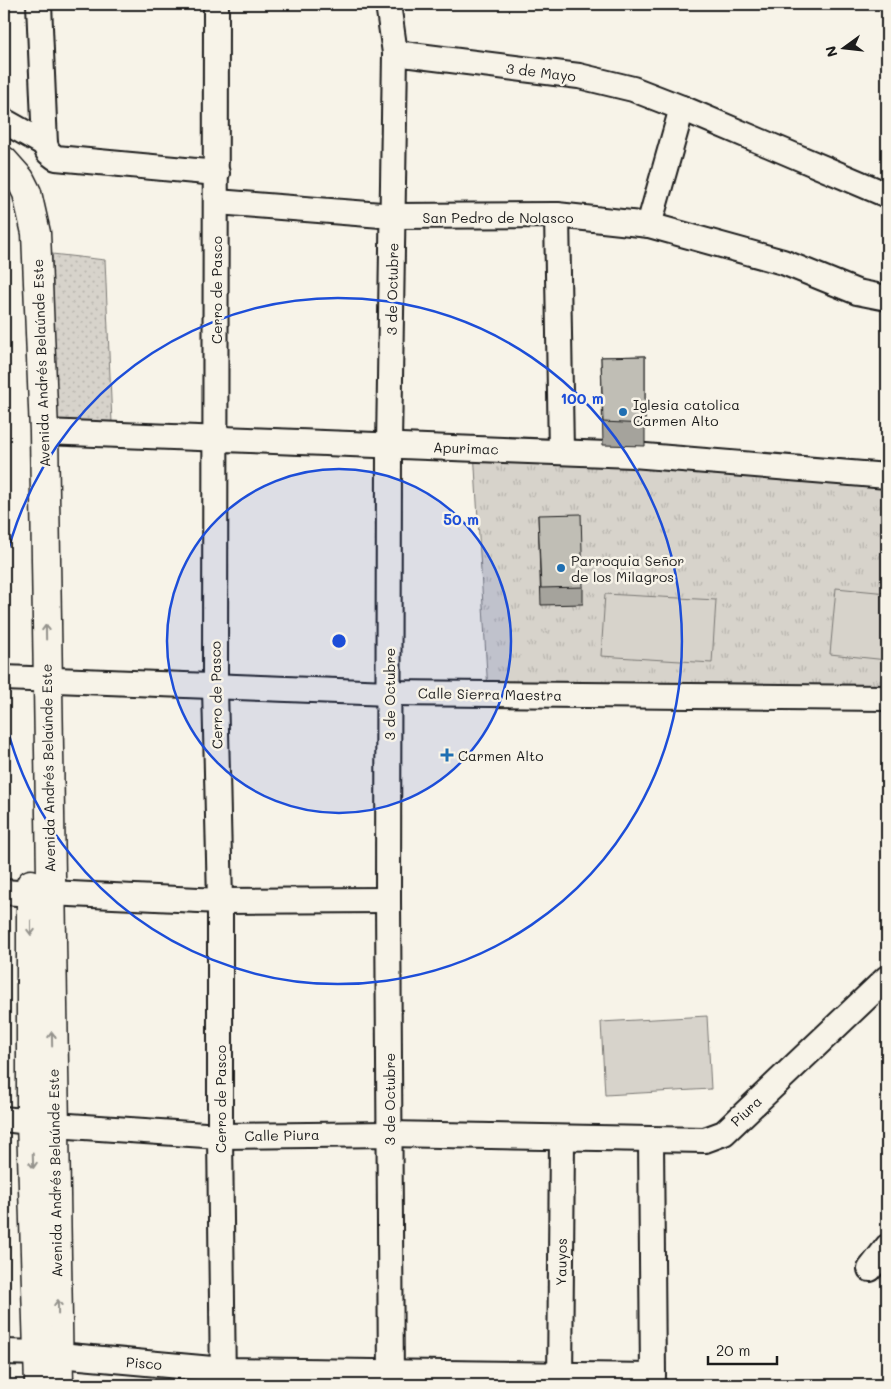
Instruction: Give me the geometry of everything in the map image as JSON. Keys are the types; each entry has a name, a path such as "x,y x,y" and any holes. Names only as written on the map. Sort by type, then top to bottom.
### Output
{"street":[{"path":"39,4 45,144 48,152 56,158 217,173"},
{"name":"Cerro de Pasco","path":"216,4 215,688 220,901 223,1378"},
{"name":"3 de Octubre","path":"388,4 395,53 389,445 388,900 391,1379"},
{"name":"3 de Mayo","path":"395,53 579,76 633,89 887,195"},
{"path":"649,225 682,108"},
{"path":"4,122 45,144"},
{"name":"Avenida Andrés Belaúnde Este","path":"4,161 20,179 34,212 36,233 44,432 26,678"},
{"name":"Avenida Andrés Belaúnde Este","path":"4,184 9,190 16,209 23,248 26,678 40,893 49,1354 58,1385"},
{"name":"San Pedro de Nolasco","path":"217,202 394,216 557,215 649,225 783,262 856,292 887,298"},
{"path":"557,215 561,452"},
{"name":"Apurimac","path":"44,432 633,455 887,476"},
{"name":"Calle Sierra Maestra","path":"26,678 215,688 389,693 887,698"},
{"path":"4,892 220,901 388,900"},
{"name":"Piura","path":"562,1139 704,1140 724,1133 887,978"},
{"name":"Calle Piura","path":"4,1119 220,1136 389,1134 562,1139"},
{"name":"Yauyos","path":"560,1380 562,1139"},
{"name":"Pisco","path":"4,1352 49,1354 223,1378 560,1380 653,1376 651,1140"},
{"path":"870,1269 887,1247"},
{"name":"Avenida Andrés Belaúnde Este","path":"38,1385 49,1354"}],"green space":[{"path":"52,254 105,260 112,423 56,422"},
{"path":"474,450 887,478 887,694 488,692"},
{"path":"836,588 887,593 887,660 830,654"},
{"path":"605,594 716,600 712,663 601,656"},
{"path":"707,1016 711,1089 605,1095 601,1022"}],"building":[{"name":"Iglesia catolica Carmen Alto","path":"645,356 645,424 603,422 601,357"},
{"name":"Parroquia Señor de los Milagros","path":"581,514 583,587 541,588 538,515"}],"place":[{"name":"Iglesia catolica Carmen Alto","path":"623,412"},
{"name":"Parroquia Señor de los Milagros","path":"561,568"},
{"name":"Carmen Alto","path":"447,755"}]}
